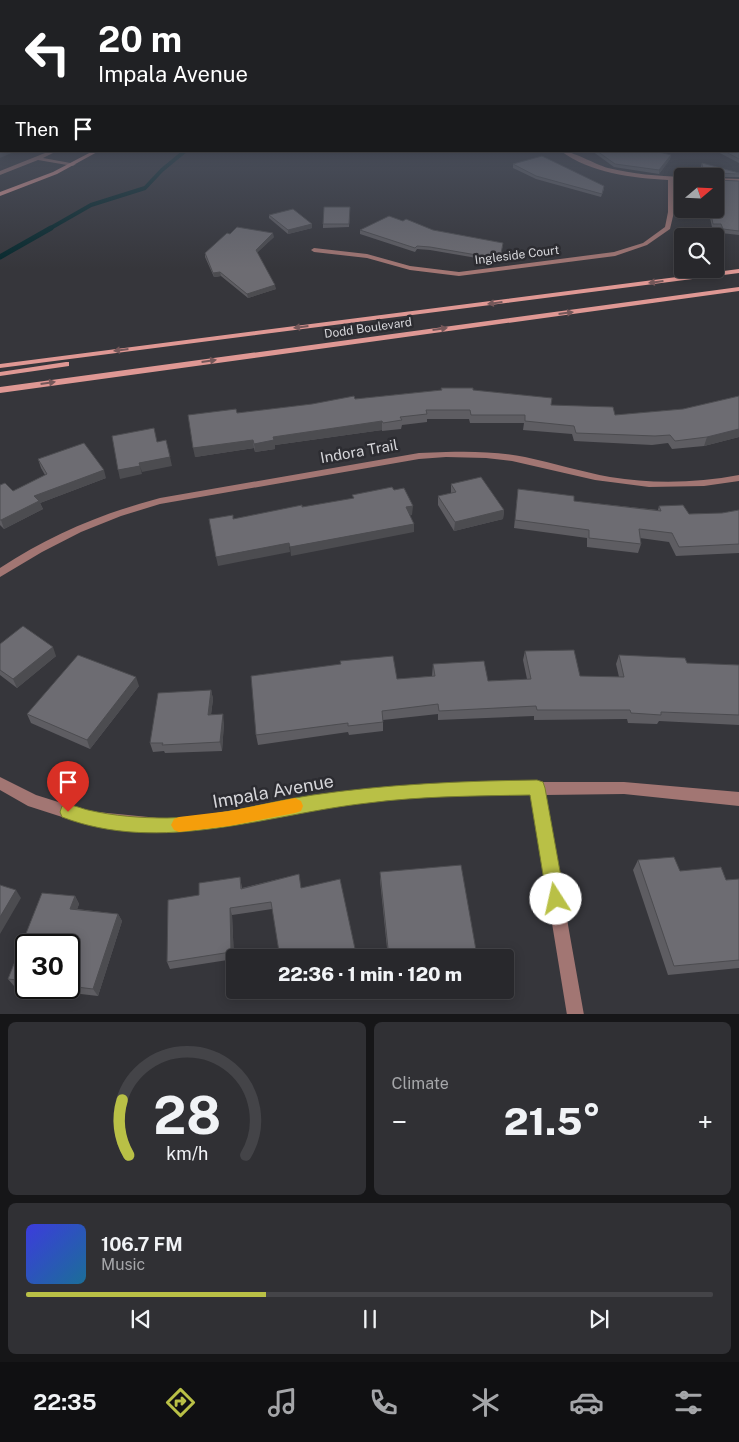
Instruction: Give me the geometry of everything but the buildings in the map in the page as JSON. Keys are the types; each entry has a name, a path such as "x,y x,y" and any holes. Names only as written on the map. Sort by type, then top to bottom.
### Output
{"main road":[{"path":"0,194 47,174"},
{"name":"Dodd Boulevard","path":"0,366 739,271"},
{"name":"Dodd Boulevard","path":"0,390 739,289"},
{"path":"0,374 68,364 93,354"}],"street":[{"path":"642,174 674,179"},
{"name":"Ingleside Court","path":"314,250 367,256 410,268 459,274 615,254 645,244 668,228 671,212 670,179"},
{"path":"724,180 739,181"},
{"name":"Indora Trail","path":"0,573 40,547 65,534 112,514 136,507 160,501 419,456 450,454 526,460 595,477 637,482 682,484 717,482 739,478"},
{"name":"Impala Avenue","path":"0,783 33,800 87,818 154,826 211,821 313,803 399,792 475,788 650,790 739,799"},
{"path":"537,788 576,1014"}],"waterway":[{"path":"49,229 91,205 145,188 158,174"},
{"path":"0,257 51,228"}],"slow traffic":[{"path":"179,825 295,806"}],"route":[{"path":"68,812 87,818 125,824 169,826 369,795 447,789 537,788 556,899"}]}
